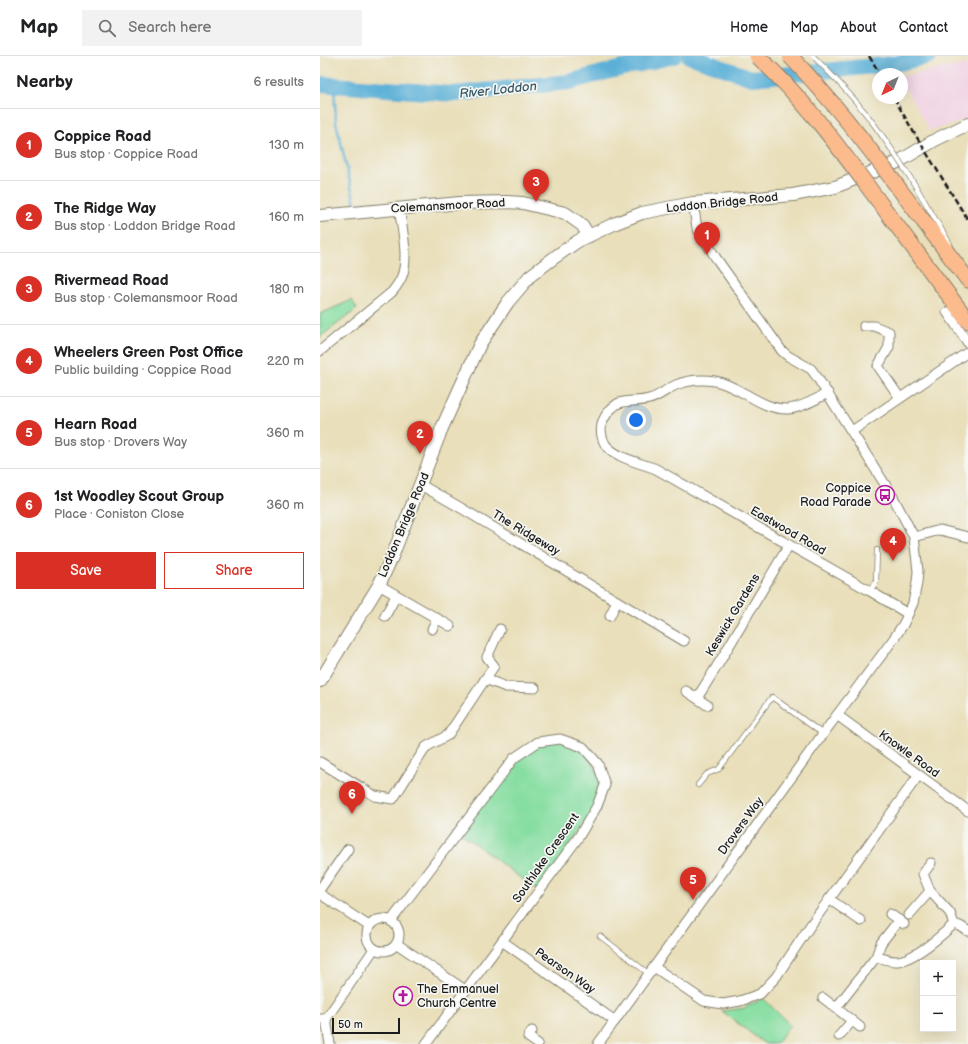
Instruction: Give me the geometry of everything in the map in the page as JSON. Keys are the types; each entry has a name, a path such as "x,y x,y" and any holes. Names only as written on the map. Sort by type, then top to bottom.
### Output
{"main road":[{"path":"756,56 800,101 842,152 968,321"},
{"path":"790,56 855,130 968,280"}],"street":[{"name":"Loddon Bridge Road","path":"320,681 379,585 421,485 442,428 480,344 508,302 530,276 578,242 616,223 642,213 693,203 793,195 834,187 898,162 935,140 968,124"},
{"name":"Colemansmoor Road","path":"320,216 492,201 523,203 565,213 582,225 589,236"},
{"path":"693,203 697,228 716,258 782,351 811,369 828,393 893,497 914,537 940,530 968,536"},
{"path":"320,351 392,292 398,285 402,277 405,260 399,208"},
{"path":"946,312 968,342"},
{"path":"864,326 874,326 889,332 889,347 878,366 900,398"},
{"path":"852,431 968,352"},
{"name":"Eastwood Road","path":"828,393 810,402 790,409 774,408 742,391 724,384 708,380 694,380 676,385 649,400 617,404 607,413 600,425 604,442 610,449 622,456 656,469 908,614"},
{"name":"The Ridgeway","path":"421,485 684,641"},
{"name":"Drovers Way","path":"598,1044 895,637 913,603 917,583 918,571 914,537"},
{"name":"Keswick Gardens","path":"697,698 789,545"},
{"path":"379,585 450,626"},
{"path":"385,616 396,596"},
{"path":"610,616 617,601"},
{"path":"432,628 437,619"},
{"path":"320,762 375,796 393,799 426,747 448,735 494,666 487,657 500,628"},
{"path":"485,679 506,687 535,688"},
{"path":"686,691 707,705"},
{"name":"Knowle Road","path":"837,715 918,776 968,811"},
{"name":"Southlake Crescent","path":"391,921 514,758 538,742 560,739 583,747 598,764 605,785 597,806 578,838 426,1044"},
{"path":"652,970 704,1001 723,1004 740,1001 760,994 776,976 829,899 918,776"},
{"path":"320,889 348,849"},
{"path":"931,863 923,874 930,891 950,913 954,924"},
{"path":"908,915 930,891"},
{"path":"320,894 369,926"},
{"path":"829,899 861,921"},
{"path":"836,1008 876,957 881,943 902,922 890,914"},
{"path":"380,919 391,921 399,932 397,944 387,951 374,949 367,938 369,926 380,919"},
{"path":"954,924 960,926 968,932"},
{"path":"876,957 891,961 901,960 914,955 928,946 954,924"},
{"name":"Pearson Way","path":"502,941 615,1021"},
{"path":"397,944 465,990"},
{"path":"330,1044 323,1019 374,949"},
{"path":"823,998 860,1027"},
{"path":"839,1036 852,1021"},
{"path":"528,1037 538,1044"}],"lane":[{"path":"813,56 835,78 862,109 889,145 913,182 952,249"},
{"path":"956,255 968,275"},
{"path":"870,591 876,582 878,550"},
{"path":"698,785 707,774 719,769 772,697 823,734"},
{"path":"600,936 652,970"}],"shaded area":[{"path":"968,64 968,119 930,131 908,93 908,75"}],"green space":[{"path":"352,300 357,309 320,337 320,314"},
{"path":"560,739 583,747 605,785 597,806 538,891 458,831 514,758 538,742"},
{"path":"763,998 790,1025 776,1044 765,1044 722,1011 745,1008"}],"waterway":[{"name":"River Loddon","path":"320,84 454,94 569,82 674,56"},
{"name":"River Loddon","path":"689,56 752,78 895,64 929,56"},
{"path":"334,85 336,122 355,204"}],"railway":[{"path":"869,56 876,68"},
{"path":"897,104 968,220"}],"place":[{"name":"Rivermead Road","path":"536,202"},
{"name":"Coppice Road","path":"707,255"},
{"name":"The Ridge Way","path":"420,454"},
{"name":"Coppice Road Parade","path":"885,495"},
{"name":"Wheelers Green Post Office","path":"893,561"},
{"name":"1st Woodley Scout Group","path":"352,814"},
{"name":"Hearn Road","path":"693,900"},
{"name":"The Emmanuel Church Centre","path":"403,996"}]}
